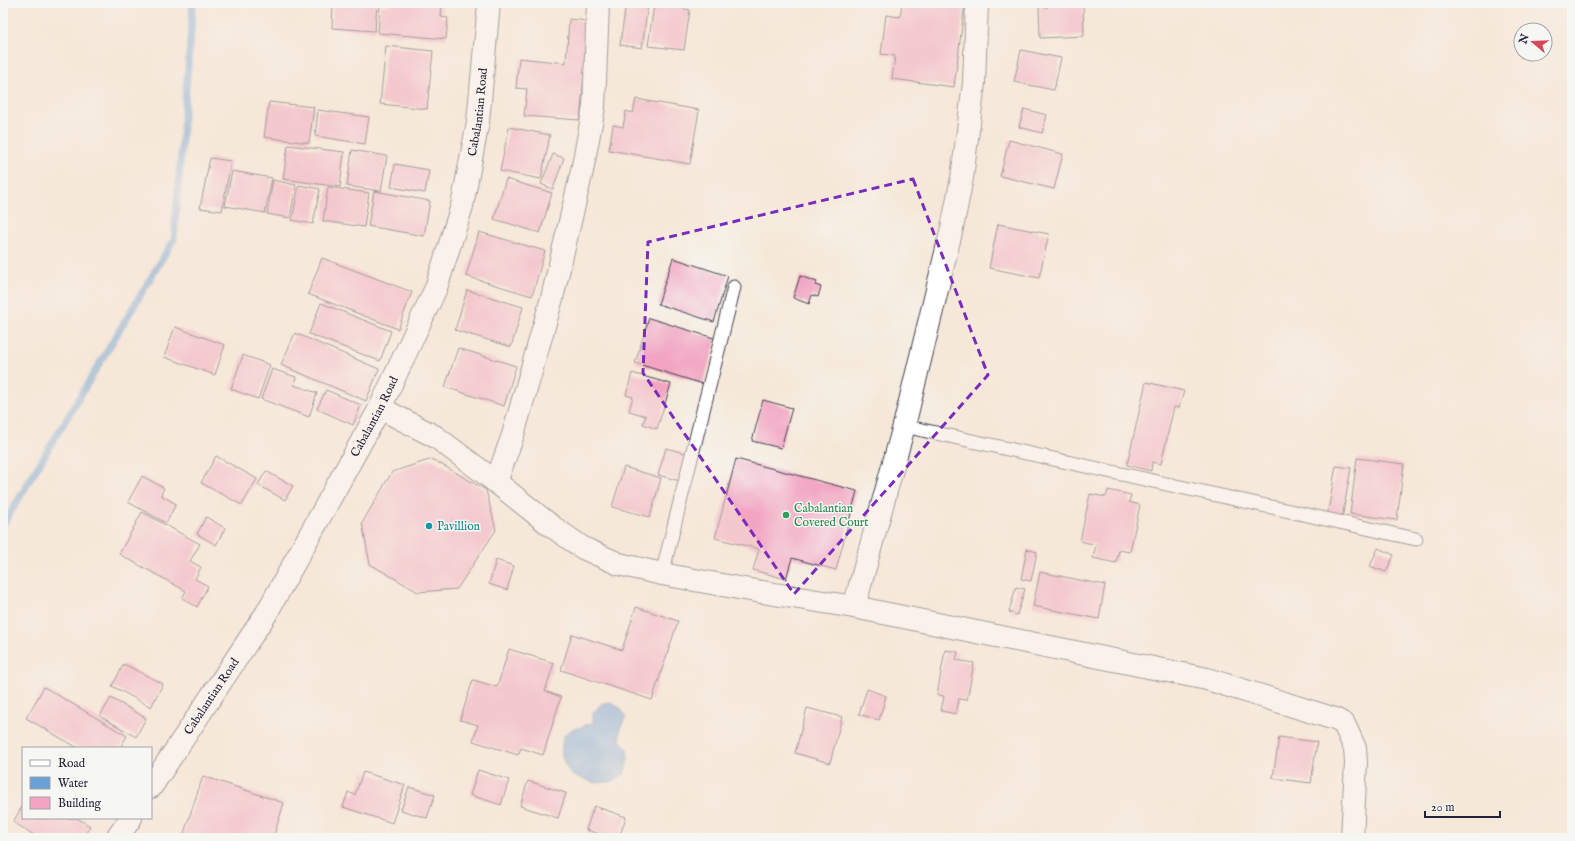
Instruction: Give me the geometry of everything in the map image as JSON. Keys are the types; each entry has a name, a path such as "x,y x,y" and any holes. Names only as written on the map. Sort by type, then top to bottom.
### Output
{"street":[{"name":"Cabalantian Road","path":"152,785 266,614 380,408 436,288 462,206 478,122 489,3"},
{"path":"496,482 513,435 552,298 582,171 594,107 598,3"},
{"path":"854,607 904,426 952,228 962,178 974,83 977,3"},
{"path":"380,408 436,437 550,525 583,548 619,564 662,574 854,607 1207,680 1335,719 1344,724 1355,748 1356,763 1352,838"},
{"path":"117,838 130,819"}],"lane":[{"path":"662,574 734,287"},
{"path":"904,426 1416,539"}],"highlighted area":[{"path":"913,179 988,375 794,594 643,373 648,242"}],"water":[{"path":"612,702 621,709 626,717 620,728 620,740 627,749 628,760 624,774 611,782 595,783 571,775 561,752 564,735 571,730 593,723 593,713 602,703"}],"building":[{"path":"274,3 274,5 247,4"},
{"path":"333,3 377,3 375,31 332,28"},
{"path":"389,3 442,3 441,17 448,18 446,39 378,33 380,5 388,5"},
{"path":"626,3 648,4 642,48 620,45"},
{"path":"661,3 680,3 679,8 690,10 684,50 648,46 654,5 661,6"},
{"path":"902,3 965,3 954,87 892,79 895,56 881,54 886,15 900,17"},
{"path":"1048,3 1083,3 1084,36 1040,38 1039,7 1048,7"},
{"path":"569,19 589,21 580,120 524,116 527,89 516,88 519,58 566,63"},
{"path":"386,46 433,51 427,109 380,104"},
{"path":"1021,50 1061,58 1054,90 1014,82"},
{"path":"636,99 699,110 690,164 609,150 613,125 623,127 626,111 633,113"},
{"path":"269,102 314,107 309,143 264,137"},
{"path":"1024,109 1047,115 1042,133 1019,127"},
{"path":"318,110 369,117 365,144 315,136"},
{"path":"509,127 550,135 541,179 500,171"},
{"path":"1009,140 1063,154 1054,189 1000,176"},
{"path":"288,145 344,152 340,187 283,179"},
{"path":"352,150 387,156 381,191 347,186"},
{"path":"553,154 564,158 553,189 541,184"},
{"path":"210,158 231,161 222,211 200,208"},
{"path":"395,164 429,170 425,193 391,187"},
{"path":"232,171 272,178 265,213 225,206"},
{"path":"506,179 552,193 540,233 494,219"},
{"path":"273,180 296,185 290,218 267,214"},
{"path":"299,185 320,189 313,224 292,220"},
{"path":"328,187 369,193 364,227 323,221"},
{"path":"374,191 430,201 424,236 368,226"},
{"path":"998,224 1049,234 1039,278 989,268"},
{"path":"479,232 545,251 532,296 466,276"},
{"path":"322,258 412,292 398,329 308,294"},
{"path":"673,258 728,276 714,322 658,304"},
{"path":"800,276 817,282 815,285 821,287 818,297 812,295 809,304 793,298"},
{"path":"467,290 523,307 511,347 455,330"},
{"path":"321,303 391,331 380,361 309,334"},
{"path":"649,318 717,339 703,384 635,363"},
{"path":"175,327 225,345 215,375 164,357"},
{"path":"295,333 379,369 366,401 281,365"},
{"path":"458,348 516,366 504,406 445,387"},
{"path":"243,355 270,365 258,399 231,389"},
{"path":"272,369 296,377 294,385 317,393 309,417 261,399"},
{"path":"632,373 671,384 657,429 643,424 646,416 629,411 633,397 626,395"},
{"path":"1146,382 1184,391 1179,408 1174,407 1161,464 1152,462 1151,471 1127,465"},
{"path":"326,390 361,405 353,425 317,409"},
{"path":"763,400 792,408 781,448 752,441"},
{"path":"666,448 688,454 680,481 658,475"},
{"path":"216,456 257,479 242,505 201,483"},
{"path":"1357,458 1404,464 1397,520 1350,514"},
{"name":"Pavillion","path":"432,459 486,490 496,530 457,589 418,592 370,564 362,523 392,472"},
{"name":"Cabalantian Covered Court","path":"736,459 857,491 836,570 792,558 786,579 753,570 759,549 715,538"},
{"path":"1336,466 1351,468 1342,519 1327,517"},
{"path":"624,467 661,478 650,517 612,507"},
{"path":"266,471 293,486 285,500 258,485"},
{"path":"142,476 164,488 161,495 176,504 166,523 128,502"},
{"path":"1108,490 1131,495 1129,502 1140,505 1130,552 1119,550 1116,563 1093,558 1096,545 1080,541 1090,494 1106,497"},
{"path":"142,512 200,544 190,561 201,567 195,579 208,586 197,607 182,598 186,591 119,554"},
{"path":"206,517 225,528 216,545 197,534"},
{"path":"1378,548 1394,555 1386,572 1370,566"},
{"path":"1027,549 1037,552 1031,581 1021,579"},
{"path":"496,560 514,566 507,590 489,584"},
{"path":"1040,572 1105,585 1099,619 1033,606"},
{"path":"1016,587 1025,589 1017,615 1009,612"},
{"path":"636,607 678,621 652,700 561,670 572,634 622,650"},
{"path":"509,649 554,663 545,691 561,697 543,755 521,748 518,755 473,741 478,725 460,720 473,680 497,687"},
{"path":"945,650 958,652 956,660 974,663 967,700 959,699 956,714 941,711 944,696 937,695"},
{"path":"124,664 163,684 151,707 112,686"},
{"path":"44,687 127,736 121,747 76,747 26,718"},
{"path":"867,689 886,696 879,720 859,714"},
{"path":"111,698 146,718 136,737 100,716"},
{"path":"807,708 842,717 830,763 795,753"},
{"path":"1279,737 1317,742 1311,783 1273,778"},
{"path":"478,770 509,780 501,805 470,795"},
{"path":"363,772 405,785 392,823 343,807 348,792 355,795"},
{"path":"203,776 284,803 273,838 189,838 183,836"},
{"path":"528,781 566,793 558,818 520,806"},
{"path":"409,787 435,795 427,818 401,810"},
{"path":"594,806 626,817 619,838 612,838 586,830"},
{"path":"22,807 22,819 79,819 90,826 83,838 39,838 13,822"}],"waterway":[{"path":"3,525 174,239 193,3"}],"place":[{"name":"Cabalantian Covered Court","path":"786,515"},
{"name":"Pavillion","path":"429,526"}]}
